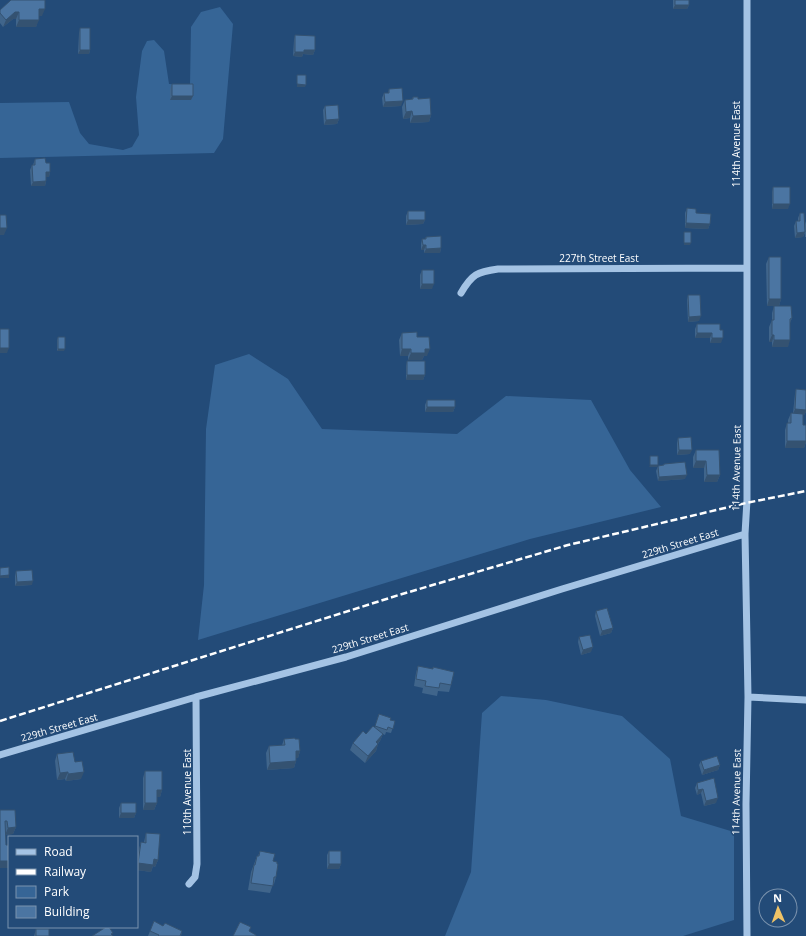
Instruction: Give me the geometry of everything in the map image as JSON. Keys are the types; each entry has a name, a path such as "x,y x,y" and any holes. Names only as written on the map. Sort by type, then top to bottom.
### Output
{"street":[{"name":"114th Avenue East","path":"747,0 747,500 745,534 748,697 746,804 747,936"},
{"name":"227th Street East","path":"461,293 469,280 478,272 498,268 747,268"},
{"name":"229th Street East","path":"0,755 196,697 346,657 562,589 745,534"},
{"name":"110th Avenue East","path":"189,884 195,877 197,864 196,697"},
{"path":"748,697 806,700"}],"green space":[{"path":"220,7 233,24 223,139 214,153 0,158 0,103 69,102 80,133 89,144 123,150 132,147 139,135 136,97 142,51 147,41 154,40 164,51 169,84 190,85 191,27 201,12"},
{"path":"249,354 288,379 322,429 457,434 506,396 591,400 630,470 661,507 530,539 198,640 204,585 206,429 215,365"},
{"path":"501,696 546,700 622,716 670,759 681,816 734,832 734,920 683,936 445,936 471,872 482,713"}],"building":[{"path":"11,0 45,0 45,9 39,9 39,20 19,20 19,12 15,12 6,20 0,13 0,10"},
{"path":"675,0 689,0 689,5 675,5"},
{"path":"80,28 90,28 90,50 80,50"},
{"path":"295,35 315,36 315,50 295,52"},
{"path":"297,75 306,75 306,85 297,84"},
{"path":"172,84 193,84 193,96 172,96"},
{"path":"402,88 403,101 385,102 384,93 389,93 389,89"},
{"path":"413,97 418,97 418,99 430,98 431,115 413,116 412,111 406,112 405,100 413,99"},
{"path":"338,105 339,119 326,120 325,106"},
{"path":"45,158 46,163 50,163 50,172 46,172 46,181 33,182 32,165 35,165 35,159"},
{"path":"773,187 790,187 790,204 773,204"},
{"path":"687,208 696,209 696,213 711,214 710,224 686,223"},
{"path":"408,211 425,211 425,220 408,220"},
{"path":"800,213 804,213 805,232 797,233 796,221 800,221"},
{"path":"0,215 6,215 7,228 0,228"},
{"path":"684,232 691,232 691,243 684,243"},
{"path":"441,236 441,248 426,249 426,245 423,245 422,239 426,239 426,237"},
{"path":"769,257 781,257 781,299 769,299"},
{"path":"422,270 434,270 434,284 422,284"},
{"path":"688,295 700,295 701,316 689,317"},
{"path":"774,306 791,306 792,318 790,319 790,340 774,340 774,335 772,335 772,320 774,320"},
{"path":"697,324 720,324 720,330 723,330 723,338 712,338 712,333 697,333"},
{"path":"0,329 9,329 9,348 0,348"},
{"path":"417,332 417,337 429,337 430,349 425,349 425,353 411,353 411,349 402,349 402,333"},
{"path":"58,337 65,337 65,349 58,349"},
{"path":"407,361 425,361 425,375 407,375"},
{"path":"796,389 806,390 806,410 795,409"},
{"path":"427,400 455,400 455,407 427,407"},
{"path":"791,413 803,414 803,425 806,425 806,441 787,441 787,423 791,423"},
{"path":"691,437 692,450 679,450 678,438"},
{"path":"696,450 719,450 720,475 707,475 706,461 696,461"},
{"path":"650,456 658,456 658,465 650,465"},
{"path":"685,462 687,475 659,477 658,466"},
{"path":"9,567 9,575 0,576 0,568"},
{"path":"32,570 33,581 17,582 16,571"},
{"path":"607,608 613,628 602,631 596,611"},
{"path":"590,635 593,647 583,650 579,637"},
{"path":"418,666 433,669 433,667 454,672 451,685 440,683 439,688 425,686 426,681 416,679"},
{"path":"379,714 395,721 393,729 388,727 387,730 375,726"},
{"path":"373,726 383,734 376,742 378,744 368,756 353,743 363,731 366,734"},
{"path":"284,739 299,739 300,751 296,751 296,761 270,763 269,746 285,745"},
{"path":"73,752 75,762 82,761 84,772 68,774 68,772 60,773 57,754"},
{"path":"717,756 720,765 704,770 701,761"},
{"path":"145,771 162,771 162,790 157,790 157,803 145,803"},
{"path":"714,778 718,798 706,801 703,789 698,790 697,783"},
{"path":"121,803 136,803 136,813 121,813"},
{"path":"0,810 15,810 16,827 8,828 7,821 5,821 8,861 0,861"},
{"path":"146,833 160,834 158,860 154,859 153,865 138,863 141,842 146,843"},
{"path":"260,851 275,854 273,861 277,862 278,864 273,886 251,883 254,865"},
{"path":"329,851 341,851 341,864 329,864"},
{"path":"154,921 163,926 165,923 182,931 180,936 158,936 159,935 150,931"},
{"path":"240,922 251,927 249,931 256,936 233,936"},
{"path":"104,928 110,928 113,933 111,934 113,936 92,936"},
{"path":"36,929 49,929 49,936 36,936"}],"railway":[{"path":"0,721 399,595 568,545 746,503 806,491"}]}
